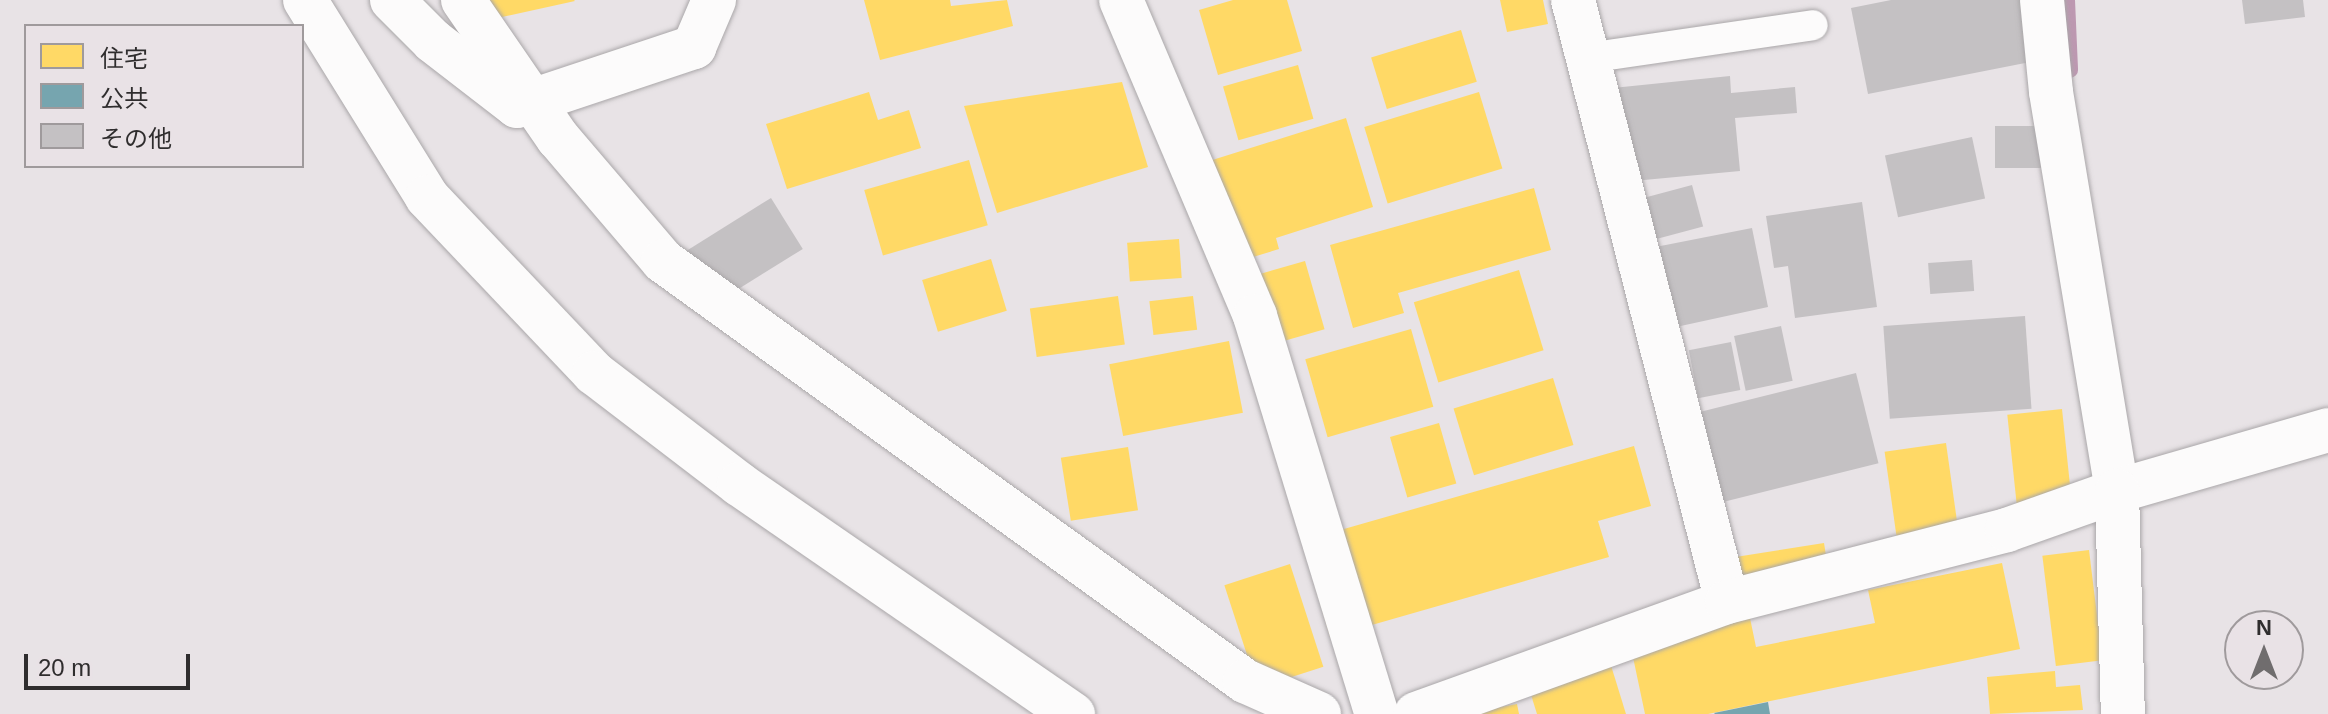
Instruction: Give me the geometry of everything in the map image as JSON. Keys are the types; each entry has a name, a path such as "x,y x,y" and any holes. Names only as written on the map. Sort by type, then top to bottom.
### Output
{"street":[{"path":"305,0 427,197 594,373 739,484 1073,714"},
{"path":"392,0 433,41 517,106 694,47 714,0"},
{"path":"463,0 558,138 663,261 1245,681 1319,714"},
{"path":"1121,0 1255,316 1377,714"},
{"path":"1573,0 1727,602"},
{"path":"2042,0 2051,92 2117,491 2123,714"},
{"path":"1416,714 1727,602 2007,530 2117,491 2328,430"}],"lane":[{"path":"1588,58 1813,25"}],"building: 住宅":[{"path":"479,0 574,0 575,1 484,21"},
{"path":"864,0 950,0 951,6 1007,0 1013,26 880,60"},
{"path":"1233,0 1287,0 1302,51 1218,75 1199,10"},
{"path":"1500,0 1543,0 1548,24 1507,32"},
{"path":"1461,30 1477,82 1387,109 1371,57"},
{"path":"1298,65 1313,119 1238,140 1223,86"},
{"path":"1122,82 1148,167 997,213 964,106"},
{"path":"869,92 878,120 909,110 921,148 787,189 766,124"},
{"path":"1479,92 1502,169 1388,204 1364,127"},
{"path":"1346,118 1373,207 1276,238 1279,249 1237,262 1206,162"},
{"path":"969,160 988,225 883,255 864,190"},
{"path":"1534,188 1551,250 1398,293 1404,313 1353,328 1330,245"},
{"path":"1179,239 1182,278 1130,282 1127,243"},
{"path":"991,259 1007,311 938,332 922,280"},
{"path":"1305,261 1325,329 1280,342 1261,274"},
{"path":"1519,270 1544,350 1438,382 1414,302"},
{"path":"1118,296 1125,345 1037,357 1030,308"},
{"path":"1193,296 1197,330 1153,335 1149,301"},
{"path":"1411,329 1433,407 1328,437 1305,359"},
{"path":"1229,341 1243,413 1123,436 1109,364"},
{"path":"1553,378 1573,445 1474,475 1454,408"},
{"path":"2062,409 2072,506 2018,512 2007,415"},
{"path":"1439,423 1456,484 1407,498 1390,437"},
{"path":"1946,443 1958,531 1897,540 1885,452"},
{"path":"1634,446 1651,506 1598,521 1609,557 1330,637 1302,541"},
{"path":"1128,447 1138,510 1071,521 1061,458"},
{"path":"1824,543 1828,568 1720,585 1716,560"},
{"path":"2089,550 2103,660 2056,666 2042,556"},
{"path":"2002,563 2020,649 1708,714 1645,714 1630,643 1750,618 1756,647 1875,623 1868,590"},
{"path":"1290,564 1323,667 1258,688 1224,585"},
{"path":"1609,659 1626,714 1537,714 1528,685"},
{"path":"2055,671 2056,687 2080,685 2083,710 1990,714 1987,677"},
{"path":"1517,704 1519,714 1479,714 1478,711"}],"building: 公共":[{"path":"1768,702 1770,714 1714,713"}],"building: その他":[{"path":"1891,0 2023,0 2035,61 1868,94 1851,8"},
{"path":"2242,0 2303,0 2305,17 2245,24"},
{"path":"1730,76 1731,93 1795,87 1797,113 1735,118 1740,171 1612,183 1603,89"},
{"path":"1995,126 2041,126 2041,168 1995,168"},
{"path":"1972,137 1985,199 1898,217 1885,156"},
{"path":"1692,185 1703,227 1648,241 1637,200"},
{"path":"771,198 803,249 719,301 687,250"},
{"path":"1862,202 1877,307 1795,318 1788,266 1774,268 1766,216"},
{"path":"1752,228 1768,307 1676,327 1625,253"},
{"path":"1972,260 1974,291 1930,294 1928,263"},
{"path":"2025,316 2031,409 1890,419 1883,326"},
{"path":"1781,326 1793,381 1746,391 1734,336"},
{"path":"1731,342 1740,390 1698,398 1689,350"},
{"path":"1856,373 1878,463 1695,509 1673,419"}],"waterway":[{"path":"2067,0 2070,70"}]}
